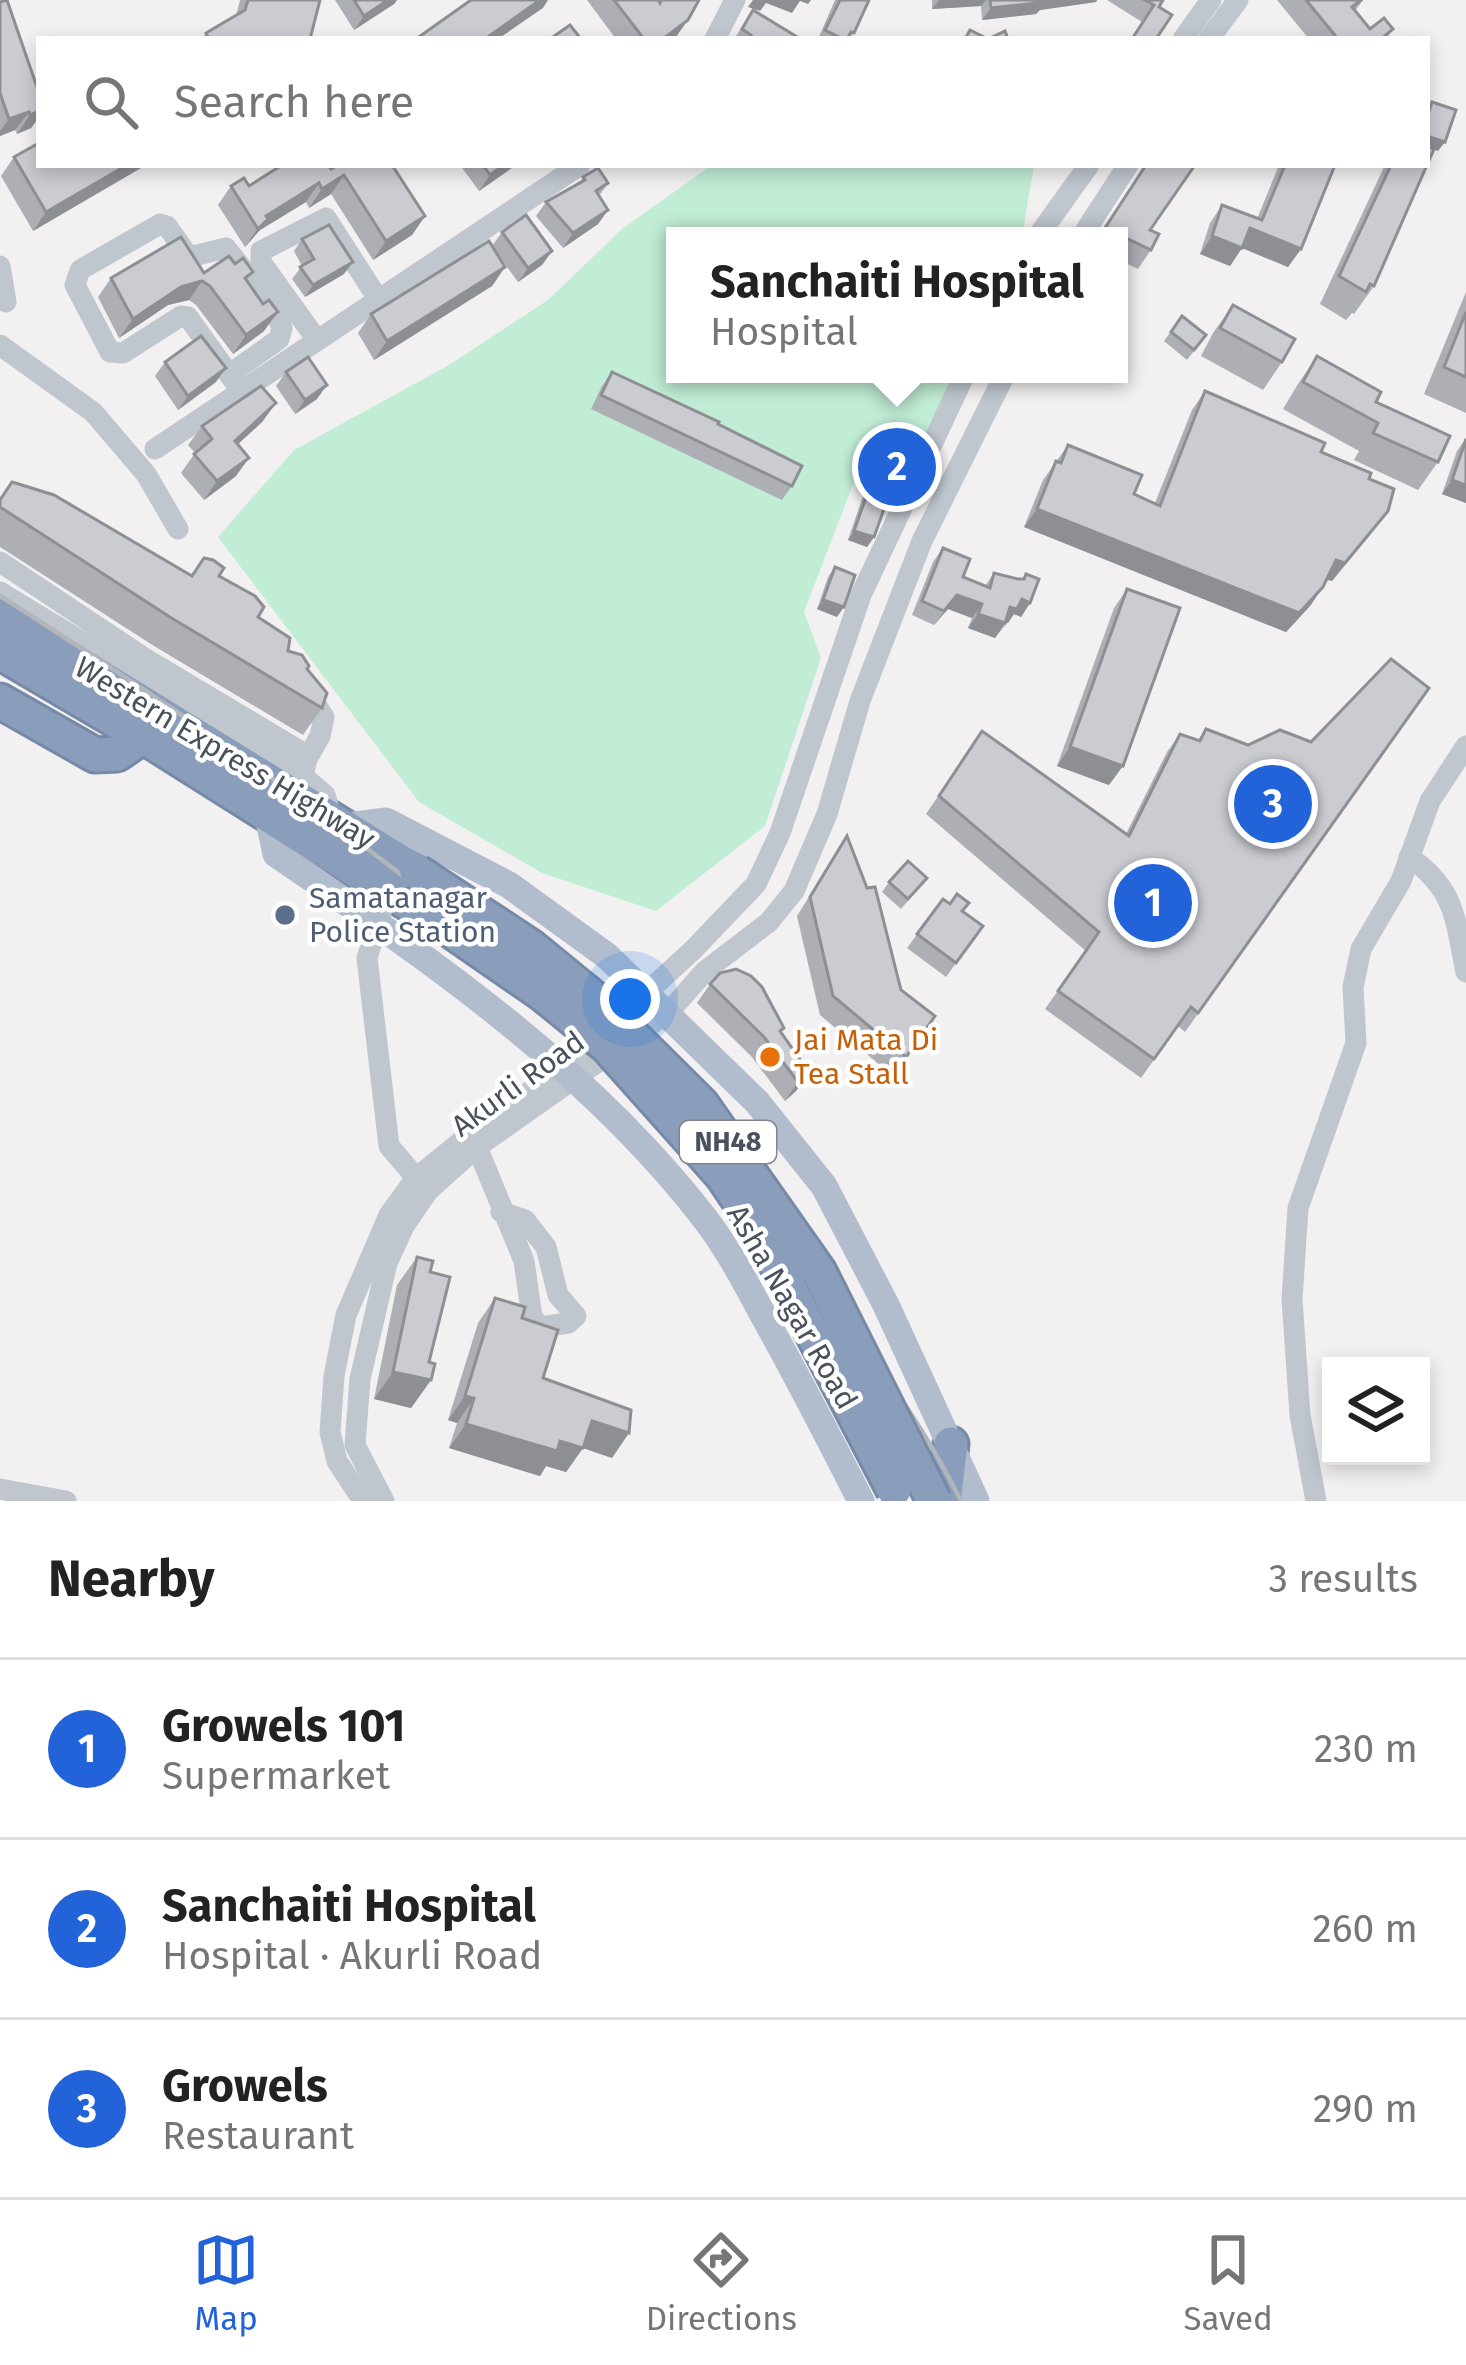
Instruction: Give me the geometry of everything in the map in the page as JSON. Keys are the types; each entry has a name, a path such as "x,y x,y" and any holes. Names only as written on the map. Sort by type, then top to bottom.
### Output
{"highway":[{"name":"Western Express Highway","path":"0,615 302,776 340,821 531,947 597,1001 700,1104 819,1272 934,1501"},
{"name":"Western Express Highway","path":"12,660 388,890 543,994 608,1046 723,1176 758,1228 899,1501"},
{"path":"12,660 1,701 95,755 117,754 143,736"},
{"path":"944,1501 951,1444"}],"main road":[{"name":"Asha Nagar Road","path":"268,816 276,854 489,1006 571,1074 663,1167 710,1225 809,1398 861,1501"},
{"path":"340,821 386,821 509,885 607,956 757,1102 824,1186 886,1305 976,1501"}],"street":[{"path":"717,36 735,0"},
{"path":"1186,36 1211,0"},
{"path":"1211,36 1238,0"},
{"path":"155,449 236,383 312,331 575,168"},
{"path":"1044,227 1087,168"},
{"path":"1088,227 1126,168"},
{"path":"312,331 261,262 261,251 326,218 374,291"},
{"path":"160,224 189,257 226,248 275,310 282,328 279,339 236,383 188,317 181,316 123,353 110,352 75,285 80,270 160,224"},
{"path":"0,266 6,302"},
{"path":"0,345 93,412 146,474 178,529"},
{"name":"Akurli Road","path":"384,1501 356,1445 360,1379 387,1263 422,1185 571,1074 645,991 693,950 756,884 780,833 861,595 961,383"},
{"name":"Akurli Road","path":"363,1501 333,1447 334,1376 346,1315 388,1215 484,1123 669,1012 706,971 769,922 794,891 826,814 860,701 922,541 1001,383"},
{"path":"0,562 302,776 324,717 293,672"},
{"path":"0,592 76,641 142,666"},
{"path":"1316,1501 1300,1415 1292,1300 1298,1208 1353,1058 1353,987 1361,949 1401,881 1430,801 1466,746"},
{"path":"1409,857 1434,874 1451,900 1466,972"},
{"path":"388,890 367,958 389,1146 422,1185"},
{"path":"477,1147 501,1212 524,1261 532,1317 541,1327 568,1323 576,1316 558,1295 546,1247 524,1220 501,1212"},
{"path":"0,1489 66,1501"}],"green space":[{"path":"708,168 1033,168 1024,227 666,227 666,383 955,383 932,431 865,453 804,612 821,658 765,826 656,911 542,873 419,802 218,537 294,450 449,365 548,300 622,229"}],"building":[{"path":"7,0 36,84 36,112 9,119 0,93 0,2"},
{"path":"248,0 320,0 311,36 208,36 245,10"},
{"path":"354,0 388,0 364,16"},
{"path":"471,0 540,0 489,36 420,36"},
{"path":"614,0 699,0 688,20 667,36 642,36"},
{"path":"840,0 869,0 854,33 837,36 825,30"},
{"path":"990,0 1045,0 1045,2 991,8"},
{"path":"1145,0 1163,0 1159,7 1172,15 1158,36 1134,36 1154,5"},
{"path":"1306,0 1361,0 1352,7 1370,29 1384,18 1393,29 1385,36 1336,36"},
{"path":"753,10 796,36 750,36 742,29"},
{"path":"570,25 579,36 554,36"},
{"path":"1432,102 1456,110 1445,142 1430,137"},
{"path":"36,145 36,168 122,168 46,212 14,157"},
{"path":"277,168 394,168 425,216 386,241 344,175 322,189 319,183 266,216 258,229 231,186 244,178 249,186"},
{"path":"598,168 608,183 596,191 608,210 573,233 546,202"},
{"path":"1144,168 1193,168 1150,230 1159,234 1151,250 1128,239 1128,227 1106,227"},
{"path":"1284,168 1334,168 1301,249 1250,228 1242,248 1212,236 1222,205 1262,220"},
{"path":"1390,168 1426,168 1374,286 1370,284 1366,292 1339,276"},
{"path":"526,215 552,251 528,268 502,232"},
{"path":"329,225 353,262 313,285 300,267 314,259 302,239"},
{"path":"181,237 204,273 229,256 235,264 243,258 253,272 245,278 263,304 269,300 278,312 246,335 202,281 181,287 133,319 111,278"},
{"path":"489,241 505,267 387,341 371,314"},
{"path":"1233,305 1295,339 1282,362 1220,328"},
{"path":"1466,312 1466,377 1444,367"},
{"path":"1182,316 1206,335 1194,350 1171,332"},
{"path":"201,336 226,368 188,396 165,362"},
{"path":"1317,356 1381,392 1376,402 1450,436 1438,462 1373,433 1378,423 1303,382"},
{"path":"308,357 327,385 305,400 286,372"},
{"path":"612,372 802,466 792,486 601,395"},
{"path":"261,386 276,403 235,441 249,458 217,481 194,454 212,439 202,426"},
{"path":"1205,391 1325,443 1321,452 1371,473 1369,479 1394,489 1388,511 1345,563 1336,560 1323,587 1299,613 1037,509 1056,461 1061,463 1068,445 1142,475 1134,494 1160,506"},
{"path":"905,435 919,441 898,486 893,484 874,537 854,531 869,489 878,493"},
{"path":"1466,439 1466,485 1452,480"},
{"path":"12,482 54,495 192,576 204,558 224,568 219,576 255,596 264,607 258,617 290,638 288,651 302,655 327,693 322,708 0,507"},
{"path":"943,548 970,559 963,577 990,588 994,573 1039,579 1030,603 1022,599 1017,609 1010,607 1005,623 978,614 982,604 957,595 944,611 922,601"},
{"path":"835,567 855,575 844,607 823,600"},
{"path":"1127,589 1180,608 1123,766 1070,747"},
{"path":"1391,659 1429,688 1198,1013 1191,1007 1154,1059 1058,991 1099,932 939,796 982,731 1129,836 1180,734 1200,741 1206,729 1248,745 1280,730 1311,742"},
{"path":"847,836 867,888 875,887 901,990 935,1016 906,1057 833,996 810,897"},
{"path":"908,861 927,878 908,899 889,882"},
{"path":"957,894 969,903 962,911 983,926 956,963 917,934 943,899 950,904"},
{"path":"736,969 762,987 784,1028 780,1031 809,1072 798,1082 764,1037 710,984 720,973"},
{"path":"417,1257 433,1261 430,1272 450,1277 429,1362 435,1364 431,1380 393,1372"},
{"path":"495,1298 525,1307 522,1318 558,1330 543,1378 631,1410 629,1433 592,1421 583,1448 560,1441 557,1451 466,1424 474,1398 465,1396"}],"railway":[{"path":"0,596 175,710 345,831 586,1031 681,1123 774,1231 891,1384 961,1501"}],"place":[{"name":"Sanchaiti Hospital","path":"897,467"},
{"name":"Growels","path":"1273,804"},
{"name":"Growels 101","path":"1153,903"},
{"name":"Samatanagar Police Station","path":"285,915"},
{"name":"Jai Mata Di Tea Stall","path":"770,1057"}]}
